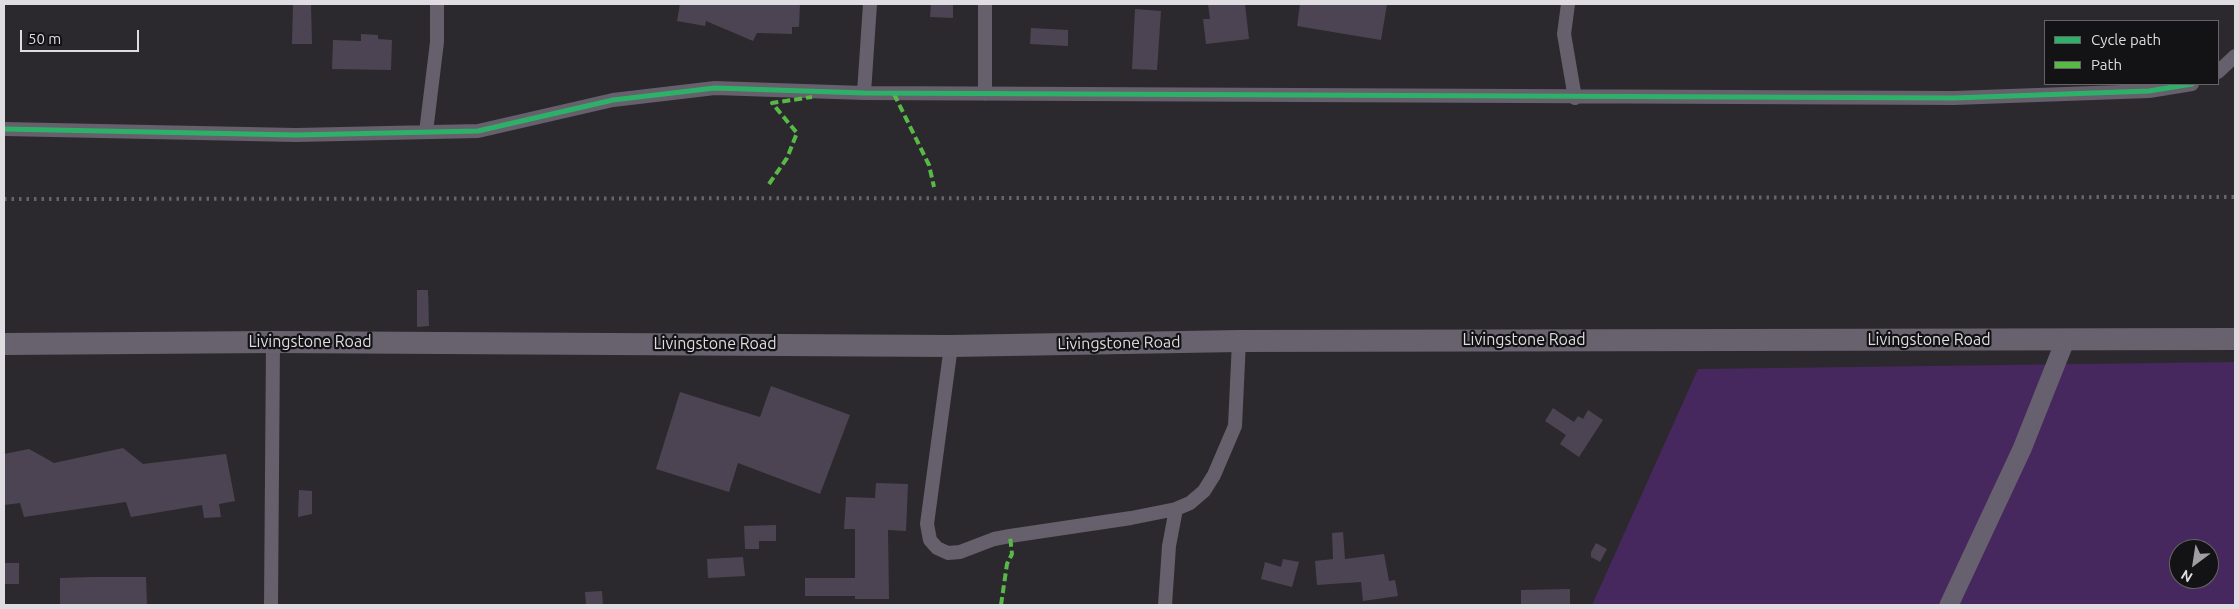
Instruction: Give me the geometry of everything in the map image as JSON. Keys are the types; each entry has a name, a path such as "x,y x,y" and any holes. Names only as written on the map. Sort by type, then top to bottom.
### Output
{"highway":[{"name":"Livingstone Road","path":"4,344 273,342 952,346 1239,341 2064,341 2235,339"}],"main road":[{"path":"1949,605 2022,449 2064,341"}],"street":[{"path":"426,132 437,42 436,4"},
{"path":"864,93 870,4"},
{"path":"985,4 985,94"},
{"path":"1568,4 1564,34 1575,98"},
{"path":"2219,71 2235,56"},
{"path":"4,129 296,135 478,131 613,100 715,88 864,93 985,94 1575,98 1954,98 2149,91 2186,85"},
{"path":"952,346 927,524 930,540 937,548 948,553 960,552 994,539 1131,518 1176,509 1190,503 1204,491 1226,450 1235,426 1239,341"},
{"path":"271,605 273,342"},
{"path":"1165,605 1169,546 1176,509"}],"shaded area":[{"path":"2235,362 2235,605 1592,605 1698,369"}],"building":[{"path":"293,4 311,4 312,44 292,44"},
{"path":"680,4 800,4 799,27 792,27 792,34 757,33 753,41 706,21 705,26 677,21"},
{"path":"931,4 953,4 953,18 930,17"},
{"path":"1208,4 1245,4 1249,39 1206,44 1203,19 1210,19"},
{"path":"1300,4 1387,4 1381,40 1297,26"},
{"path":"1135,9 1161,11 1157,70 1132,69"},
{"path":"1031,28 1068,30 1068,46 1030,44"},
{"path":"361,34 378,35 378,39 392,40 391,70 332,69 333,40 361,41"},
{"path":"417,290 428,290 429,326 417,327"},
{"path":"771,386 850,415 820,494 738,463 729,492 656,469 680,392 760,417"},
{"path":"1553,408 1574,422 1578,416 1583,419 1588,410 1603,420 1579,457 1560,444 1566,435 1545,421"},
{"path":"123,448 143,464 226,454 235,501 219,504 221,517 204,518 202,505 131,517 126,502 24,517 20,503 4,505 4,454 29,449 54,463"},
{"path":"876,483 908,484 906,531 888,530 889,599 855,599 855,596 805,596 805,578 855,578 855,529 844,529 846,497 875,498"},
{"path":"299,490 312,491 312,514 298,517"},
{"path":"776,525 776,541 759,541 759,549 745,549 744,526"},
{"path":"1343,532 1345,559 1384,554 1389,581 1395,580 1398,596 1363,601 1361,582 1317,585 1315,561 1333,559 1332,533"},
{"path":"1596,543 1607,549 1600,562 1591,557 1591,552"},
{"path":"743,557 745,576 708,578 707,559"},
{"path":"1283,559 1299,562 1292,587 1261,579 1265,562 1281,567"},
{"path":"4,563 19,563 19,584 4,584"},
{"path":"146,577 147,605 60,605 60,578"},
{"path":"1570,589 1570,605 1521,605 1521,590"},
{"path":"602,591 603,605 586,605 585,592"}],"railway":[{"path":"4,199 2235,197"}],"marked path":[{"path":"894,94 929,165 934,187"},
{"path":"769,184 787,158 797,133 772,103 812,97"},
{"path":"1001,605 1007,564 1012,554 1010,536"}],"cycle path":[{"path":"4,129 296,135 478,131 613,100 715,88 864,93 1954,98 2149,91 2186,85"}]}
